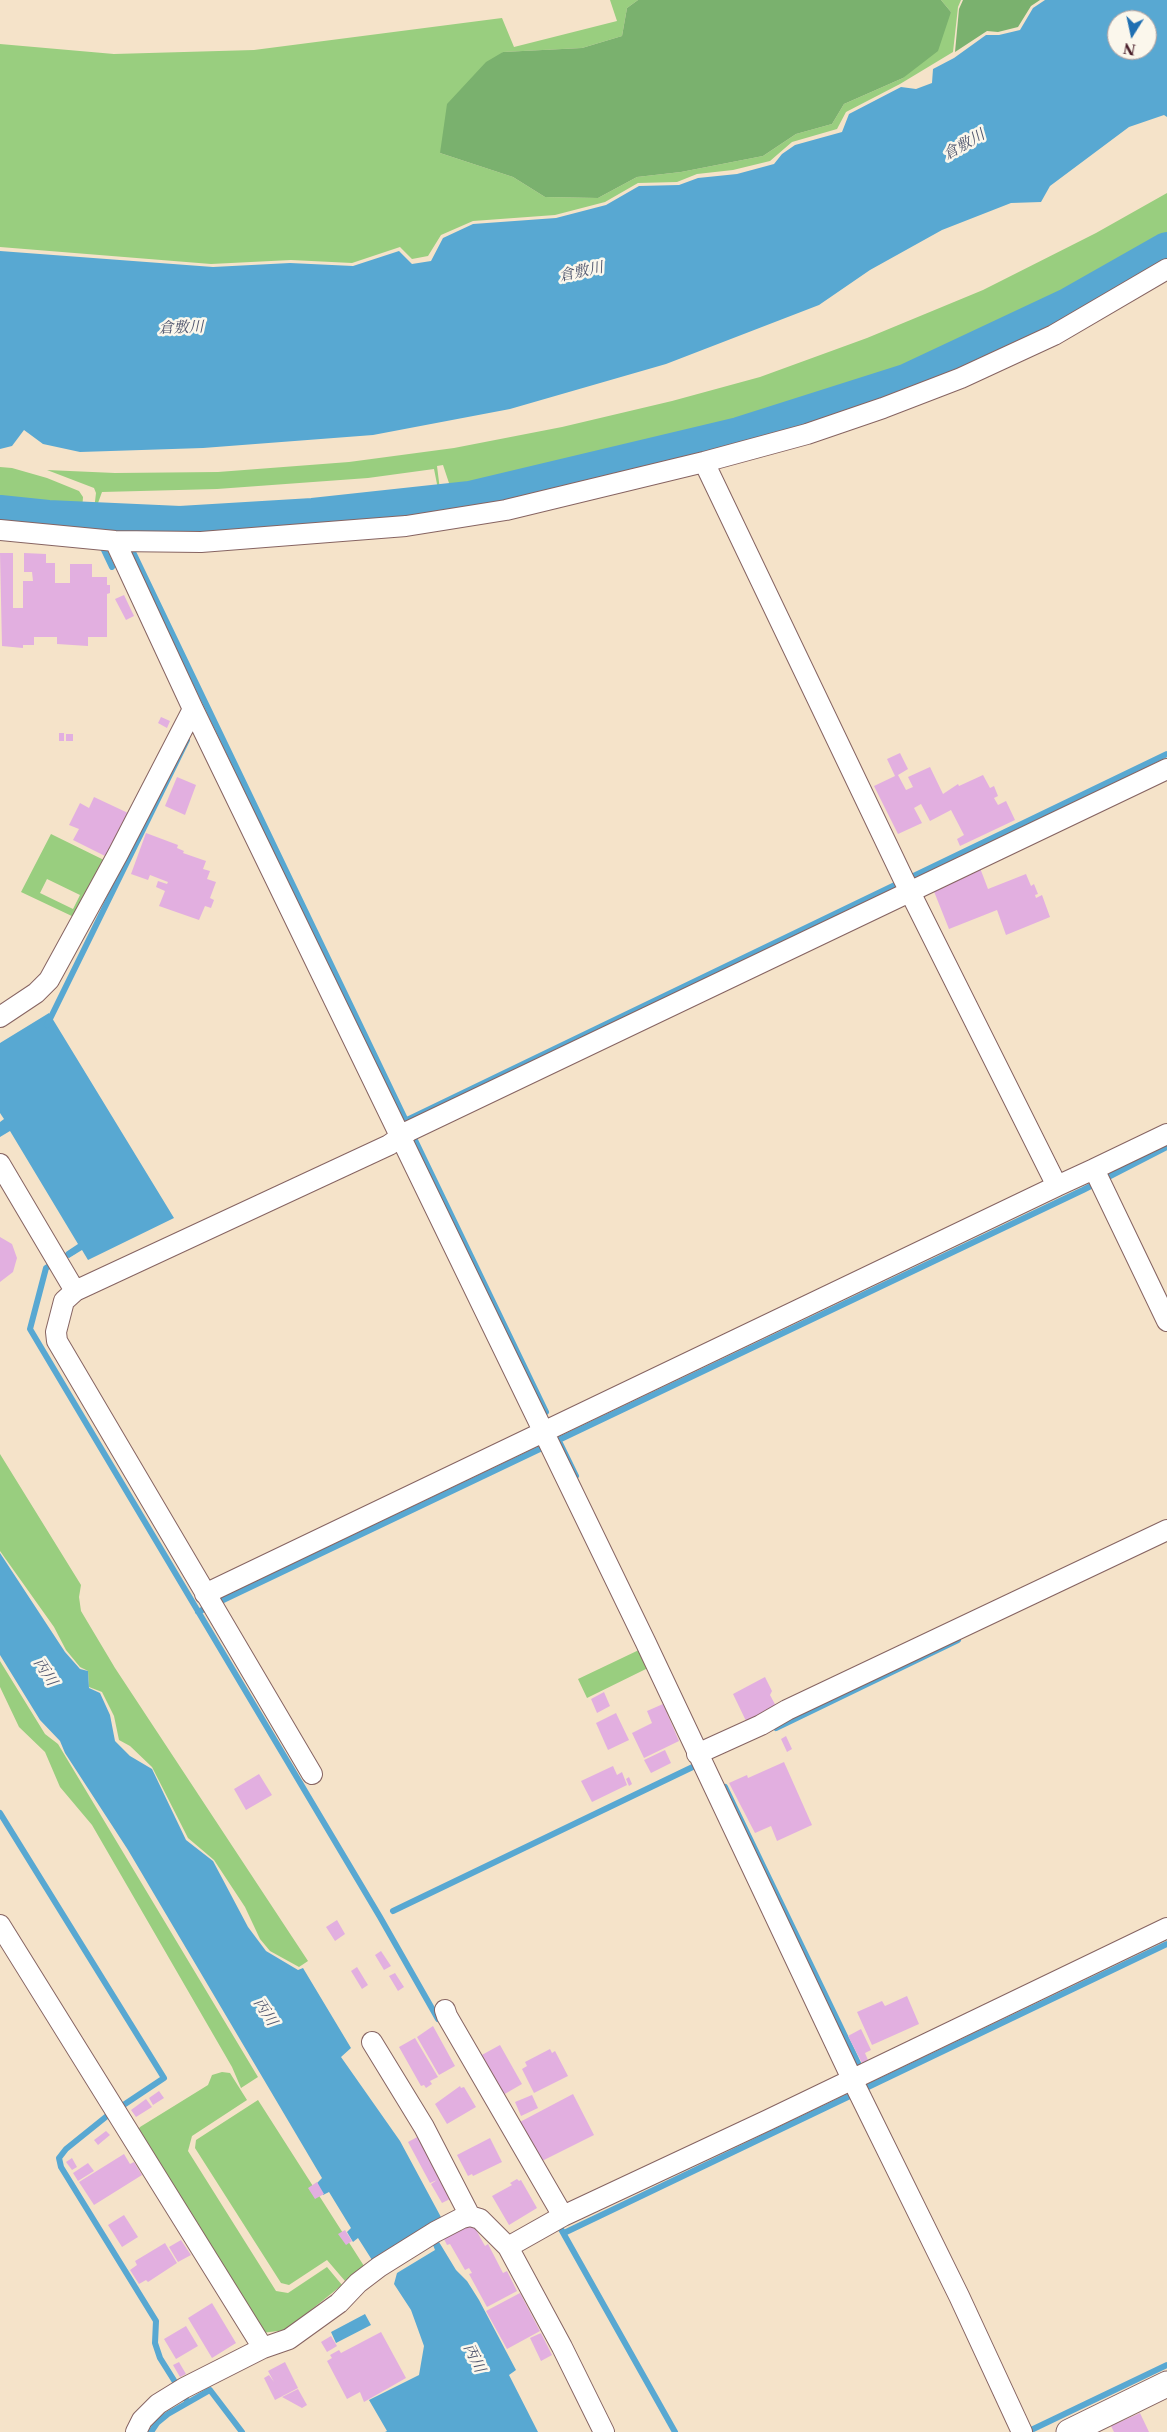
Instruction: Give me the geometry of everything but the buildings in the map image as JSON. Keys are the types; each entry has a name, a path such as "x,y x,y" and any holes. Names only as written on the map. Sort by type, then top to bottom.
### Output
{"street":[{"path":"0,530 115,541 201,542 406,526 506,510 704,462 807,434 961,378 1054,335 1167,269"},
{"path":"704,462 906,884 1057,1186"},
{"path":"115,541 193,709 547,1440 703,1756 852,2079 959,2296 1021,2429"},
{"path":"0,1017 36,993 48,980 114,861 193,709"},
{"path":"312,1774 57,1341 56,1332 64,1301 75,1291 255,1209 389,1145 409,1131 488,1095 906,884 1167,769"},
{"path":"210,1601 547,1440 1057,1186 1098,1176 1167,1134"},
{"path":"0,1164 75,1291"},
{"path":"1098,1176 1167,1321"},
{"path":"703,1756 1167,1530"},
{"path":"0,1925 263,2348"},
{"path":"508,2247 557,2219 1167,1928"},
{"path":"445,2010 557,2219"},
{"path":"372,2042 424,2126 470,2216"},
{"path":"136,2432 149,2411 180,2390 263,2348 288,2339 339,2303 378,2266 435,2232 462,2218 470,2216 480,2219 508,2247 562,2347 604,2432"},
{"path":"1069,2432 1167,2384"}],"green space":[{"path":"610,0 638,0 627,8 622,36 582,48 503,52 440,153 513,177 545,197 598,198 637,177 681,172 763,156 796,134 832,124 844,104 903,78 951,12 941,0 961,0 958,7 953,52 900,84 846,112 837,129 792,142 770,161 733,170 697,174 677,182 638,183 605,202 555,215 473,221 441,235 428,256 412,259 400,247 352,263 291,260 211,264 0,247 0,44 114,54 254,50 502,18 514,47 617,21"},
{"path":"638,0 941,0 951,12 938,51 903,78 844,104 832,124 796,134 763,156 681,172 637,177 598,198 545,197 513,177 440,153 447,104 486,62 503,52 582,48 622,36 627,8"},
{"path":"963,0 1040,0 1031,6 1018,27 998,32 987,31 955,52 959,9"},
{"path":"1167,193 1167,236 1074,292 972,341 896,374 811,405 710,433 530,477 452,492 443,465 437,466 440,490 268,509 174,512 94,510 96,493 94,488 47,470 115,473 218,472 349,462 454,448 562,427 672,401 760,377 867,338 983,290 1096,233","holes":["434,469 438,489 267,507 175,510 106,509 100,508 98,503 102,492 217,489 368,478"]},
{"path":"0,467 12,468 47,478 79,491 83,497 82,511 0,503"},
{"path":"51,834 108,862 76,918 21,892","holes":["47,879 80,895 73,909 40,893"]},
{"path":"0,1454 81,1585 79,1597 81,1611 115,1668 308,1961 299,1967 270,1951 260,1939 245,1907 214,1860 188,1838 152,1767 130,1746 119,1740 114,1716 102,1692 89,1687 88,1671 80,1667 66,1650 54,1627 0,1551"},
{"path":"641,1649 650,1667 587,1698 578,1679"},
{"path":"0,1661 45,1734 58,1744 258,2077 241,2088 232,2067 92,1825 60,1787 45,1752 19,1727 0,1687"},
{"path":"222,2072 230,2073 247,2100 192,2136 188,2151 276,2291 288,2293 327,2267 342,2285 286,2330 262,2333 137,2132 140,2127 208,2085 212,2075"},
{"path":"258,2100 364,2266 345,2281 327,2260 289,2285 281,2283 195,2148 196,2140"}],"water":[{"name":"倉敷川","path":"1045,0 1167,0 1167,117 1164,115 1129,127 1050,186 1041,202 1011,203 942,230 870,270 819,305 666,364 510,409 373,435 203,448 80,452 43,444 24,430 12,446 0,449 0,251 213,267 290,263 353,266 399,251 412,264 431,261 443,238 473,224 556,218 606,205 639,186 679,185 698,178 737,174 774,164 782,154 795,145 842,132 849,114 901,87 916,89 932,83 933,69 954,58 986,35 999,35 1020,30 1033,8"},
{"path":"49,1013 174,1218 88,1260 82,1250 69,1258 66,1252 78,1244 10,1131 0,1137 0,1122 4,1119 0,1113 0,1043"},
{"name":"丙川","path":"0,1553 65,1652 80,1669 88,1671 89,1688 100,1693 110,1715 115,1741 130,1756 152,1769 186,1840 213,1861 248,1927 266,1951 298,1970 303,1968 351,2048 341,2057 400,2141 442,2219 372,2260 358,2238 353,2242 347,2232 351,2228 329,2192 323,2195 317,2183 322,2178 128,1850 65,1753 60,1741 40,1720 0,1655"},
{"name":"丙川","path":"439,2242 456,2270 467,2281 479,2300 516,2370 509,2375 538,2432 385,2432 387,2431 369,2400 419,2375 424,2346 411,2310 394,2284 397,2273 435,2250 433,2245"},
{"path":"365,2314 371,2325 336,2343 331,2332"}],"waterway":[{"path":"0,513 48,518 180,524 313,516 470,499 739,435 906,382 1070,305 1167,250"},
{"path":"105,530 106,521"},
{"path":"135,532 136,524"},
{"path":"103,548 112,567"},
{"path":"133,552 407,1123"},
{"path":"47,1025 187,740"},
{"path":"407,1120 1167,754"},
{"path":"414,1138 546,1412"},
{"path":"198,1612 1083,1190 1167,1147"},
{"path":"74,1251 46,1268 30,1329 380,1917 438,2019"},
{"path":"558,1439 576,1476"},
{"path":"776,1728 958,1640"},
{"path":"393,1911 701,1763"},
{"path":"725,1787 858,2063"},
{"path":"0,1813 164,2078 119,2108"},
{"path":"866,2088 1167,1944"},
{"path":"564,2233 852,2095"},
{"path":"107,2116 66,2149 59,2158 61,2167 156,2321 155,2343 160,2358 187,2401"},
{"path":"557,2222 675,2432"},
{"path":"1027,2432 1167,2365"},
{"path":"151,2432 157,2423 168,2414 210,2390 242,2432"}]}
